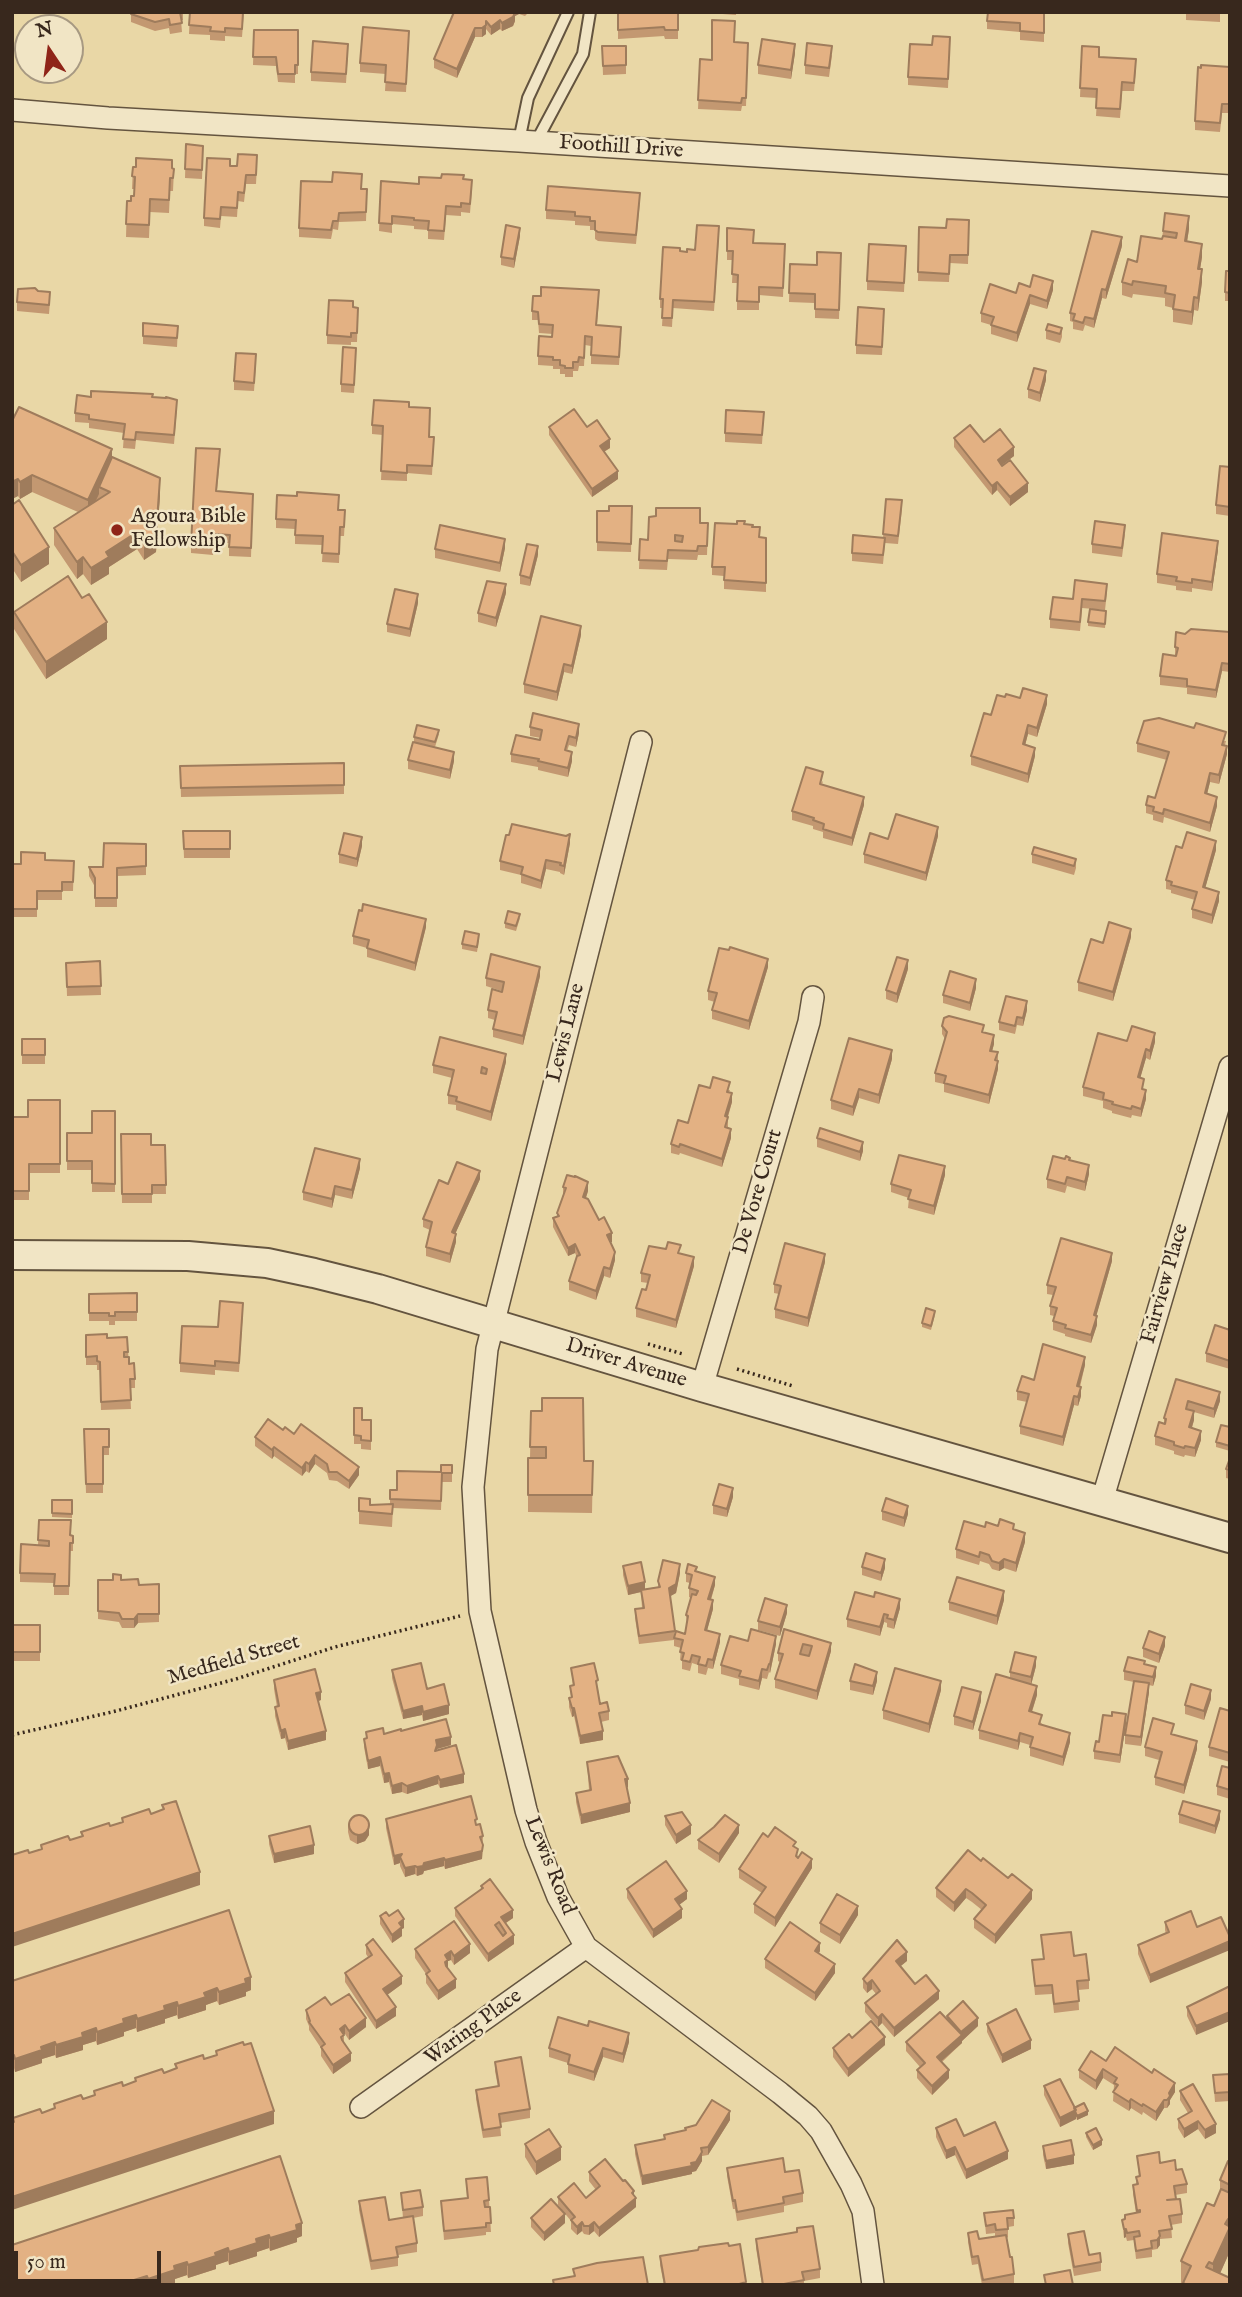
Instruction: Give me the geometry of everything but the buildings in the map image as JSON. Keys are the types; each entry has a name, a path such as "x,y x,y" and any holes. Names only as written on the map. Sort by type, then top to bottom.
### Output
{"street":[{"name":"Foothill Drive","path":"12,110 121,119 528,141 1230,186"},
{"name":"Lewis Lane","path":"493,1324 641,742"},
{"name":"De Vore Court","path":"702,1387 809,1022 813,997"},
{"name":"Fairview Place","path":"1102,1501 1230,1067"},
{"name":"Driver Avenue","path":"12,1255 159,1255 280,1265 378,1289 702,1387 1230,1538"},
{"name":"Lewis Road","path":"493,1324 487,1349 474,1487 480,1611 526,1810 536,1842 558,1897 586,1947 780,2093 808,2116 821,2131 839,2160 863,2211 873,2285"},
{"name":"Waring Place","path":"360,2107 586,1947"}],"lane":[{"path":"528,141 528,98 568,12"},
{"path":"528,141 583,54 590,12"}],"path":[{"name":"Medfield Street","path":"12,1735 137,1706 236,1679 335,1647 464,1615"}],"place":[{"name":"Agoura Bible Fellowship","path":"117,530"}]}
